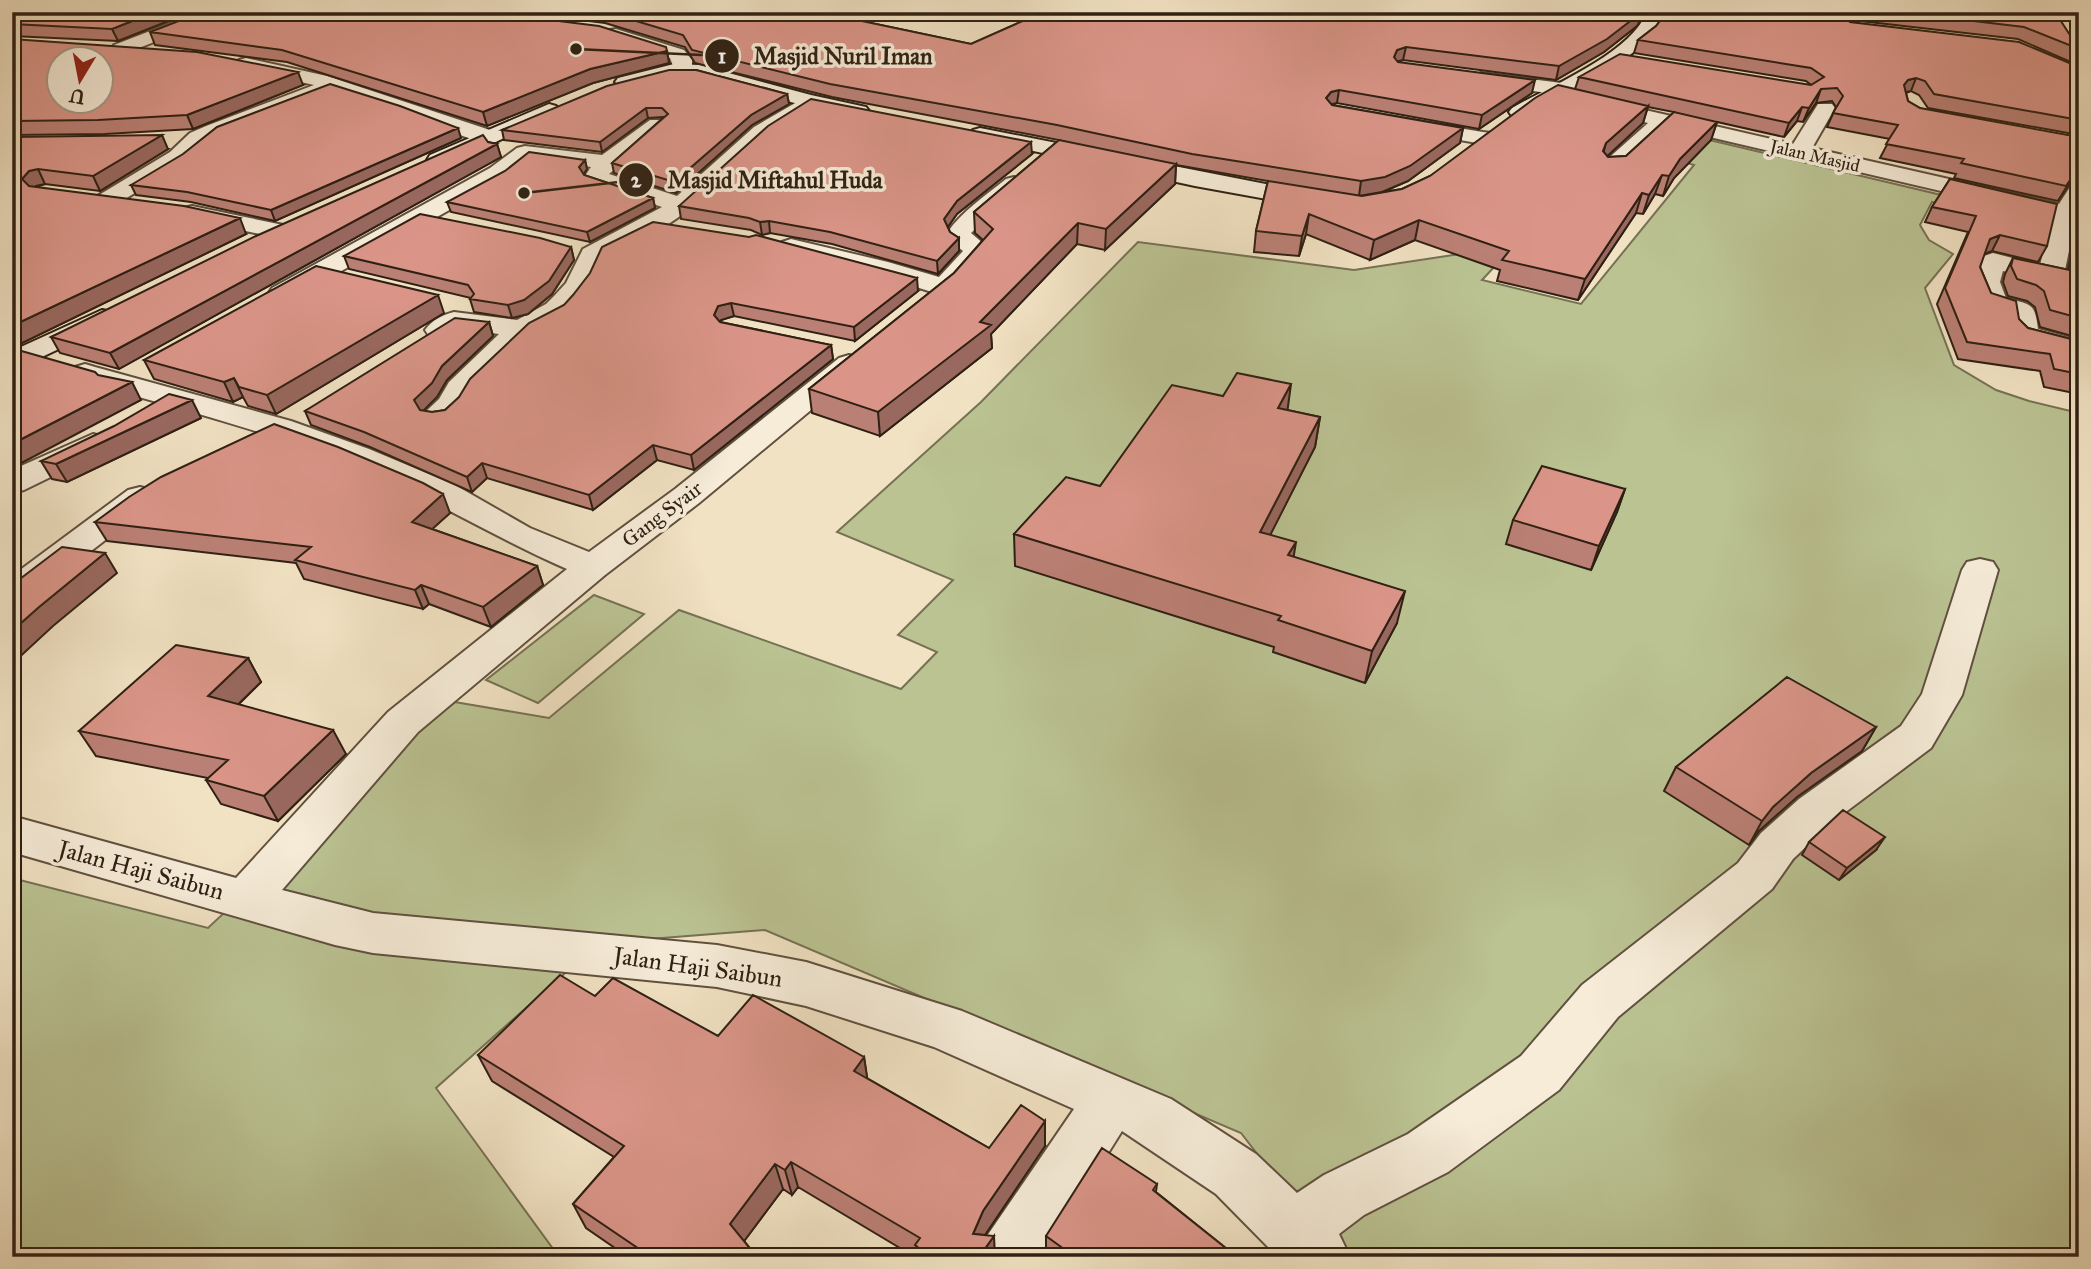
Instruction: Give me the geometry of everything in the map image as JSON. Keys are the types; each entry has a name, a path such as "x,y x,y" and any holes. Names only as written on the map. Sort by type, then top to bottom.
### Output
{"street":[{"path":"120,49 215,12"},
{"path":"1460,156 1502,119 1557,92 1612,58 1645,32 1656,18 1656,12"},
{"path":"594,30 629,37 677,54 683,60 683,70"},
{"path":"116,49 168,54"},
{"path":"1612,58 1635,62"},
{"path":"230,62 286,72 411,109 481,140 525,153 612,157 654,153"},
{"path":"604,89 683,70 706,72 809,101 881,116"},
{"name":"Jalan Masjid","path":"1456,76 1557,92 1662,121 2072,214"},
{"path":"107,200 178,157 198,138 229,121 333,85"},
{"path":"418,169 573,101"},
{"path":"437,415 451,404 460,388 521,329 556,310 565,301 578,285 581,250 652,224 681,205 761,131 809,101"},
{"path":"1799,152 1825,108"},
{"path":"1611,168 1662,121"},
{"path":"1392,122 1483,138"},
{"path":"657,124 612,157 595,177 681,205"},
{"path":"960,130 1195,179 1338,205"},
{"path":"172,139 198,138"},
{"path":"914,311 944,287 978,250 961,238 959,233 968,221 1056,149"},
{"path":"263,304 505,169 525,153"},
{"path":"2051,275 2079,191"},
{"path":"82,198 138,204"},
{"path":"170,209 279,231"},
{"path":"420,216 457,223"},
{"path":"248,246 303,221"},
{"path":"652,224 688,231"},
{"path":"770,243 831,255 944,287"},
{"path":"2079,281 1993,261 1987,282 1995,303 2022,311 2024,333 2038,340 2079,349"},
{"path":"321,273 359,282"},
{"path":"419,342 451,309 521,329"},
{"path":"19,358 118,310"},
{"name":"Gang Syair","path":"246,899 403,722 592,567 687,496 868,348 824,346"},
{"path":"19,358 280,428 358,456 443,492 518,535 592,567"},
{"path":"119,384 156,363"},
{"path":"12,484 129,424 171,399"},
{"path":"245,445 315,407"},
{"path":"12,594 127,506 168,481"},
{"path":"1308,1244 1345,1195 1428,1153 1540,1073 1600,1001 1755,876 1777,846 1815,811 1916,737 1942,695 1980,570"},
{"name":"Jalan Haji Saibun","path":"12,835 335,925 373,933 717,966 806,984 944,1027 1151,1117 1236,1174 1308,1244"},
{"path":"1008,1257 1112,1098"}],"green space":[{"path":"1663,129 1954,198 1949,206 1932,202 1920,225 1929,240 1953,254 1925,288 1954,365 1996,390 2079,413 2079,1257 1337,1257 1241,1133 765,930 599,943 436,1088 559,1257 12,1257 12,878 208,928 449,701 549,718 679,610 901,689 937,652 898,635 953,580 837,532 981,402 1138,242 1354,270 1473,252 1510,250 1482,280 1581,304 1694,165 1642,150"},
{"path":"594,595 644,614 538,703 486,680"}],"building":[{"path":"22,12 155,12 112,29 12,24 12,15"},
{"path":"202,12 486,12 599,26 666,47 667,51 590,69 483,112 282,50 150,32"},
{"path":"606,12 819,12 971,44 1043,12 1642,12 1607,39 1559,66 1406,47 1397,50 1394,57 1398,62 1535,80 1482,115 1339,90 1331,92 1326,98 1332,105 1463,128 1410,166 1385,177 1361,181 1192,154 1057,125 830,84 692,50 683,35"},
{"path":"1667,12 1844,12 1850,22 2019,42 2079,67 2079,120 1934,94 1925,81 1916,78 1908,80 1904,85 1908,101 1920,108 2079,137 2079,170 2066,186 1961,163 1964,159 1886,144 1898,125 1833,113 1843,96 1837,88 1821,89 1809,108 1802,107 1789,123 1579,77 1620,54 1811,85 1824,77 1811,68 1638,40 1656,26"},
{"path":"1898,12 2055,12 2079,49 2024,27"},
{"path":"12,39 112,46 46,46 46,116 116,116 116,46 197,52 298,72 187,115 12,121"},
{"path":"669,70 696,70 787,94 751,115 674,182 612,163 668,114 662,108 646,108 600,142 502,130 607,86"},
{"path":"330,84 458,128 271,210 187,192 131,185 183,154 217,127"},
{"path":"1558,85 1648,106 1606,143 1603,151 1608,157 1626,156 1674,112 1717,122 1680,159 1669,176 1662,175 1649,195 1642,193 1585,279 1502,260 1509,251 1419,220 1374,240 1309,214 1302,236 1256,231 1268,181 1362,196 1402,189 1430,176 1535,98"},
{"path":"811,99 1031,142 957,201 944,219 950,232 959,238 937,261 830,232 679,206 768,126"},
{"path":"162,135 93,176 38,169 29,171 22,179 29,186 184,206 240,218 12,326 12,137"},
{"path":"483,135 488,142 497,144 110,353 51,337 256,236"},
{"path":"1059,140 1176,164 1106,229 1078,223 980,322 991,325 878,412 809,389 954,273 993,229 974,212"},
{"path":"529,152 585,160 579,167 584,175 653,198 587,232 447,202 505,171"},
{"path":"1950,179 2057,204 2047,246 2000,235 1990,239 1980,267 1991,293 2016,301 2019,319 2028,328 2079,341 2079,374 2054,369 2050,354 1967,342 1945,288 1976,216 1932,207"},
{"path":"420,214 540,238 571,247 549,281 524,300 508,305 470,299 474,294 468,285 344,256"},
{"path":"653,222 749,237 756,235 917,278 854,327 731,303 718,306 714,315 720,322 831,345 691,455 653,445 589,495 482,463 467,477 364,432 305,411 455,318 489,322 442,366 432,383 414,400 420,410 445,410 459,397 470,379 529,323 564,305 590,273 602,247"},
{"path":"2013,258 2079,272 2079,318 2050,310 2044,291 2036,285 2017,279 2011,266"},
{"path":"316,266 438,295 267,395 239,387 234,378 224,382 144,360"},
{"path":"18,350 98,375 132,382 12,444 12,352"},
{"path":"1237,373 1291,384 1278,408 1320,417 1260,532 1296,542 1288,555 1405,591 1372,651 1278,620 1281,616 1014,534 1066,477 1100,486 1172,385 1223,396"},
{"path":"169,394 192,400 56,464 41,461 114,426"},
{"path":"274,424 338,447 443,494 412,522 537,566 483,607 421,585 415,590 295,560 311,547 95,522 161,477"},
{"path":"1542,466 1625,489 1599,546 1513,520"},
{"path":"62,547 105,553 12,631 12,585"},
{"path":"176,645 248,658 208,696 333,730 264,796 206,780 228,760 79,731"},
{"path":"1787,677 1876,727 1811,773 1773,807 1762,821 1676,767"},
{"path":"1843,810 1885,837 1847,868 1809,842"},
{"path":"560,975 595,996 613,978 718,1036 753,995 864,1057 854,1071 989,1148 1021,1105 1045,1121 983,1211 973,1234 994,1236 979,1257 930,1257 915,1245 920,1238 791,1162 785,1170 775,1164 730,1224 757,1257 651,1257 573,1204 624,1146 478,1055"},
{"path":"1102,1148 1157,1184 1153,1190 1237,1257 1075,1257 1046,1236"}],"place":[{"name":"Masjid Nuril Iman","path":"576,49"},
{"name":"Masjid Miftahul Huda","path":"524,193"}]}
